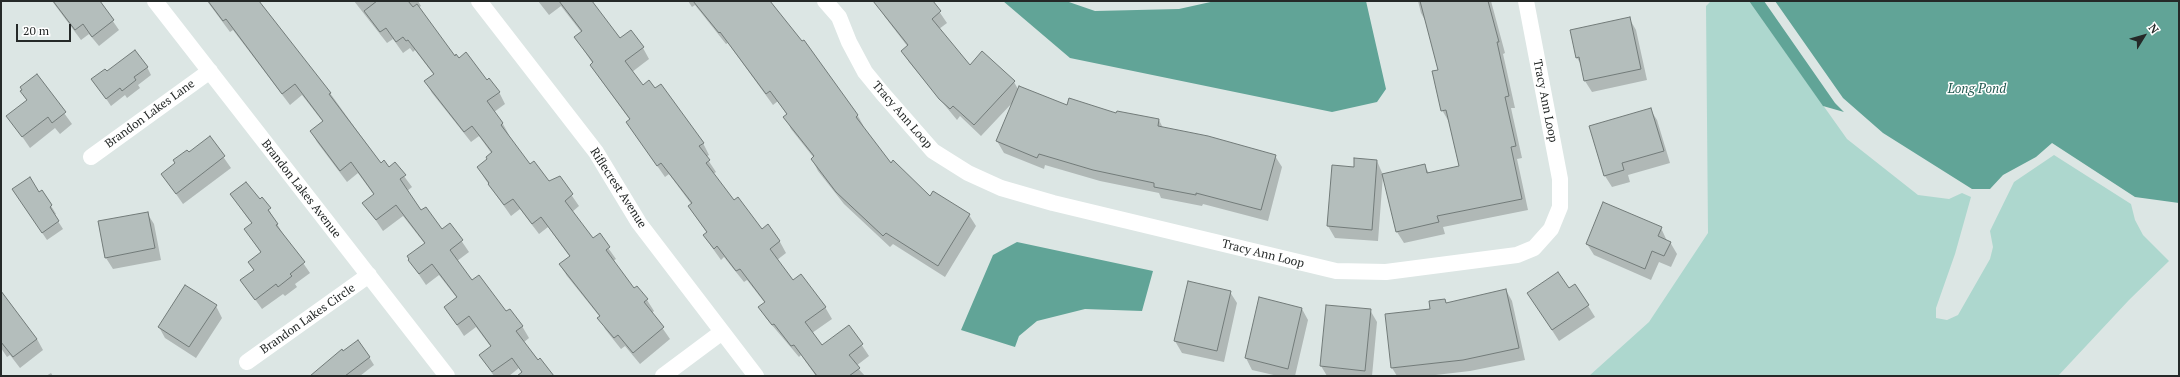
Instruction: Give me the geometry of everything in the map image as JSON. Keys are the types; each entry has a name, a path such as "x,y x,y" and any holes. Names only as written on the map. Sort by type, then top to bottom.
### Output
{"street":[{"name":"Brandon Lakes Avenue","path":"155,1 447,376"},
{"name":"Riflecrest Avenue","path":"479,1 596,152 640,223 756,376"},
{"name":"Tracy Ann Loop","path":"825,1 839,17 849,42 865,72 883,94 933,151 968,173 1001,188 1053,203 1328,270 1386,272 1517,255 1534,248 1551,229 1560,207 1560,179 1526,1"},
{"name":"Brandon Lakes Lane","path":"91,157 210,71"},
{"name":"Brandon Lakes Circle","path":"247,362 369,275"},
{"path":"664,376 722,332"}],"shaded area":[{"path":"1711,1 1749,1 1847,139 1918,195 1949,199 1962,193 1971,197 1955,254 1936,308 1936,318 1947,320 1958,315 1990,259 1993,247 1990,231 2014,182 2054,155 2131,204 2135,220 2143,235 2169,261 2129,300 2058,376 1589,376 1649,322 1708,233 1706,6"}],"water":[{"path":"1003,1 1066,1 1095,11 1179,9 1215,1 1366,1 1386,89 1377,102 1332,112 1070,58"},
{"path":"1749,1 1764,1 1835,103 1844,112 1823,106"},
{"name":"Long Pond","path":"1775,1 2179,1 2179,203 2135,197 2052,143 2036,157 2003,175 1990,189 1972,189 1883,133 1843,98"},
{"path":"1017,242 1153,271 1142,311 1085,309 1037,321 1019,336 1015,347 961,330 993,255"}],"building":[{"path":"53,1 100,1 114,20 92,37 83,24 75,30"},
{"path":"208,1 259,1 331,93 329,94 381,163 384,160 389,167 395,162 406,175 400,179 421,210 426,207 442,229 450,223 463,240 450,250 472,280 479,275 506,311 510,309 523,326 516,331 538,360 540,358 554,376 517,376 522,372 512,358 492,372 479,355 491,346 469,316 457,325 444,307 457,297 432,264 419,274 408,260 409,259 407,256 425,243 396,205 376,220 362,203 374,194 351,162 340,171 310,131 323,121 295,84 282,94 226,19 223,21"},
{"path":"377,1 408,1 413,7 417,4 455,56 456,54 459,58 466,52 487,80 489,78 500,92 487,101 503,123 501,125 530,164 534,161 549,181 560,176 573,194 565,201 593,238 600,233 610,247 606,250 634,288 637,286 648,299 644,302 664,327 633,353 618,335 614,338 597,318 600,316 559,264 570,256 541,217 532,224 513,199 504,205 488,184 489,183 477,167 487,159 486,157 492,152 472,126 464,132 424,81 434,74 408,40 406,41 403,37 396,42 386,28 380,32 364,11"},
{"path":"559,1 592,1 620,38 631,30 644,47 625,61 643,85 649,80 655,88 661,84 704,143 699,146 710,160 706,163 734,200 738,197 762,229 768,224 780,241 770,249 793,280 801,274 826,307 805,322 822,345 849,325 863,344 849,355 860,368 849,376 817,376 794,345 791,346 774,324 772,325 758,307 765,302 740,269 736,271 717,246 714,249 703,235 707,232 688,206 692,203 661,163 657,166 626,122 630,119 590,65 593,62 574,37 582,31"},
{"path":"693,1 770,1 802,41 804,40 858,115 856,117 891,163 893,160 930,196 933,191 970,214 938,266 886,233 883,236 836,192 811,159 814,156 783,117 787,114 770,91 766,94 720,32 719,33"},
{"path":"873,1 933,1 941,11 932,19 970,65 982,51 1015,81 974,125 953,106 950,109 939,99 901,51 908,45"},
{"path":"1420,1 1488,1 1499,42 1497,42 1509,96 1505,97 1516,146 1511,147 1522,199 1437,216 1439,222 1396,232 1382,174 1425,164 1427,173 1459,166 1446,110 1441,111 1432,71 1438,70"},
{"path":"1630,17 1641,69 1584,81 1579,57 1576,58 1570,30"},
{"path":"135,50 148,67 134,77 136,80 122,91 120,88 106,99 91,79 105,69 107,71"},
{"path":"37,74 66,112 52,123 48,117 22,137 6,116 27,100 20,91 22,90 20,87"},
{"path":"1019,86 1067,105 1069,98 1116,113 1117,111 1159,119 1158,126 1208,136 1276,155 1261,210 1196,193 1196,195 1154,187 1154,183 1093,170 1039,154 1037,158 996,141"},
{"path":"1651,108 1664,151 1622,163 1624,170 1604,176 1589,126"},
{"path":"210,136 225,156 176,194 161,174 175,163 173,160 187,150 189,152"},
{"path":"1354,158 1377,160 1372,230 1327,226 1332,165 1354,167"},
{"path":"30,177 39,192 42,190 52,205 50,207 59,221 42,233 12,189"},
{"path":"246,182 260,199 262,197 271,208 268,210 278,224 276,225 305,262 290,274 292,276 278,287 276,284 255,300 240,280 254,270 248,262 261,252 244,229 252,223 230,194"},
{"path":"1603,202 1662,227 1658,236 1671,242 1664,256 1652,251 1645,269 1586,244"},
{"path":"148,212 155,248 105,258 98,221"},
{"path":"1558,272 1569,288 1575,284 1589,305 1552,330 1527,293"},
{"path":"1188,281 1231,291 1217,351 1174,341"},
{"path":"185,285 217,305 189,347 158,327"},
{"path":"1506,289 1519,348 1463,360 1391,368 1385,314 1430,309 1429,301 1445,299 1446,303"},
{"path":"1,291 37,339 13,357 1,342"},
{"path":"1259,297 1302,308 1288,369 1245,358"},
{"path":"1326,305 1371,309 1365,371 1320,366"},
{"path":"358,340 370,357 345,376 310,376 342,349 343,351"}]}
